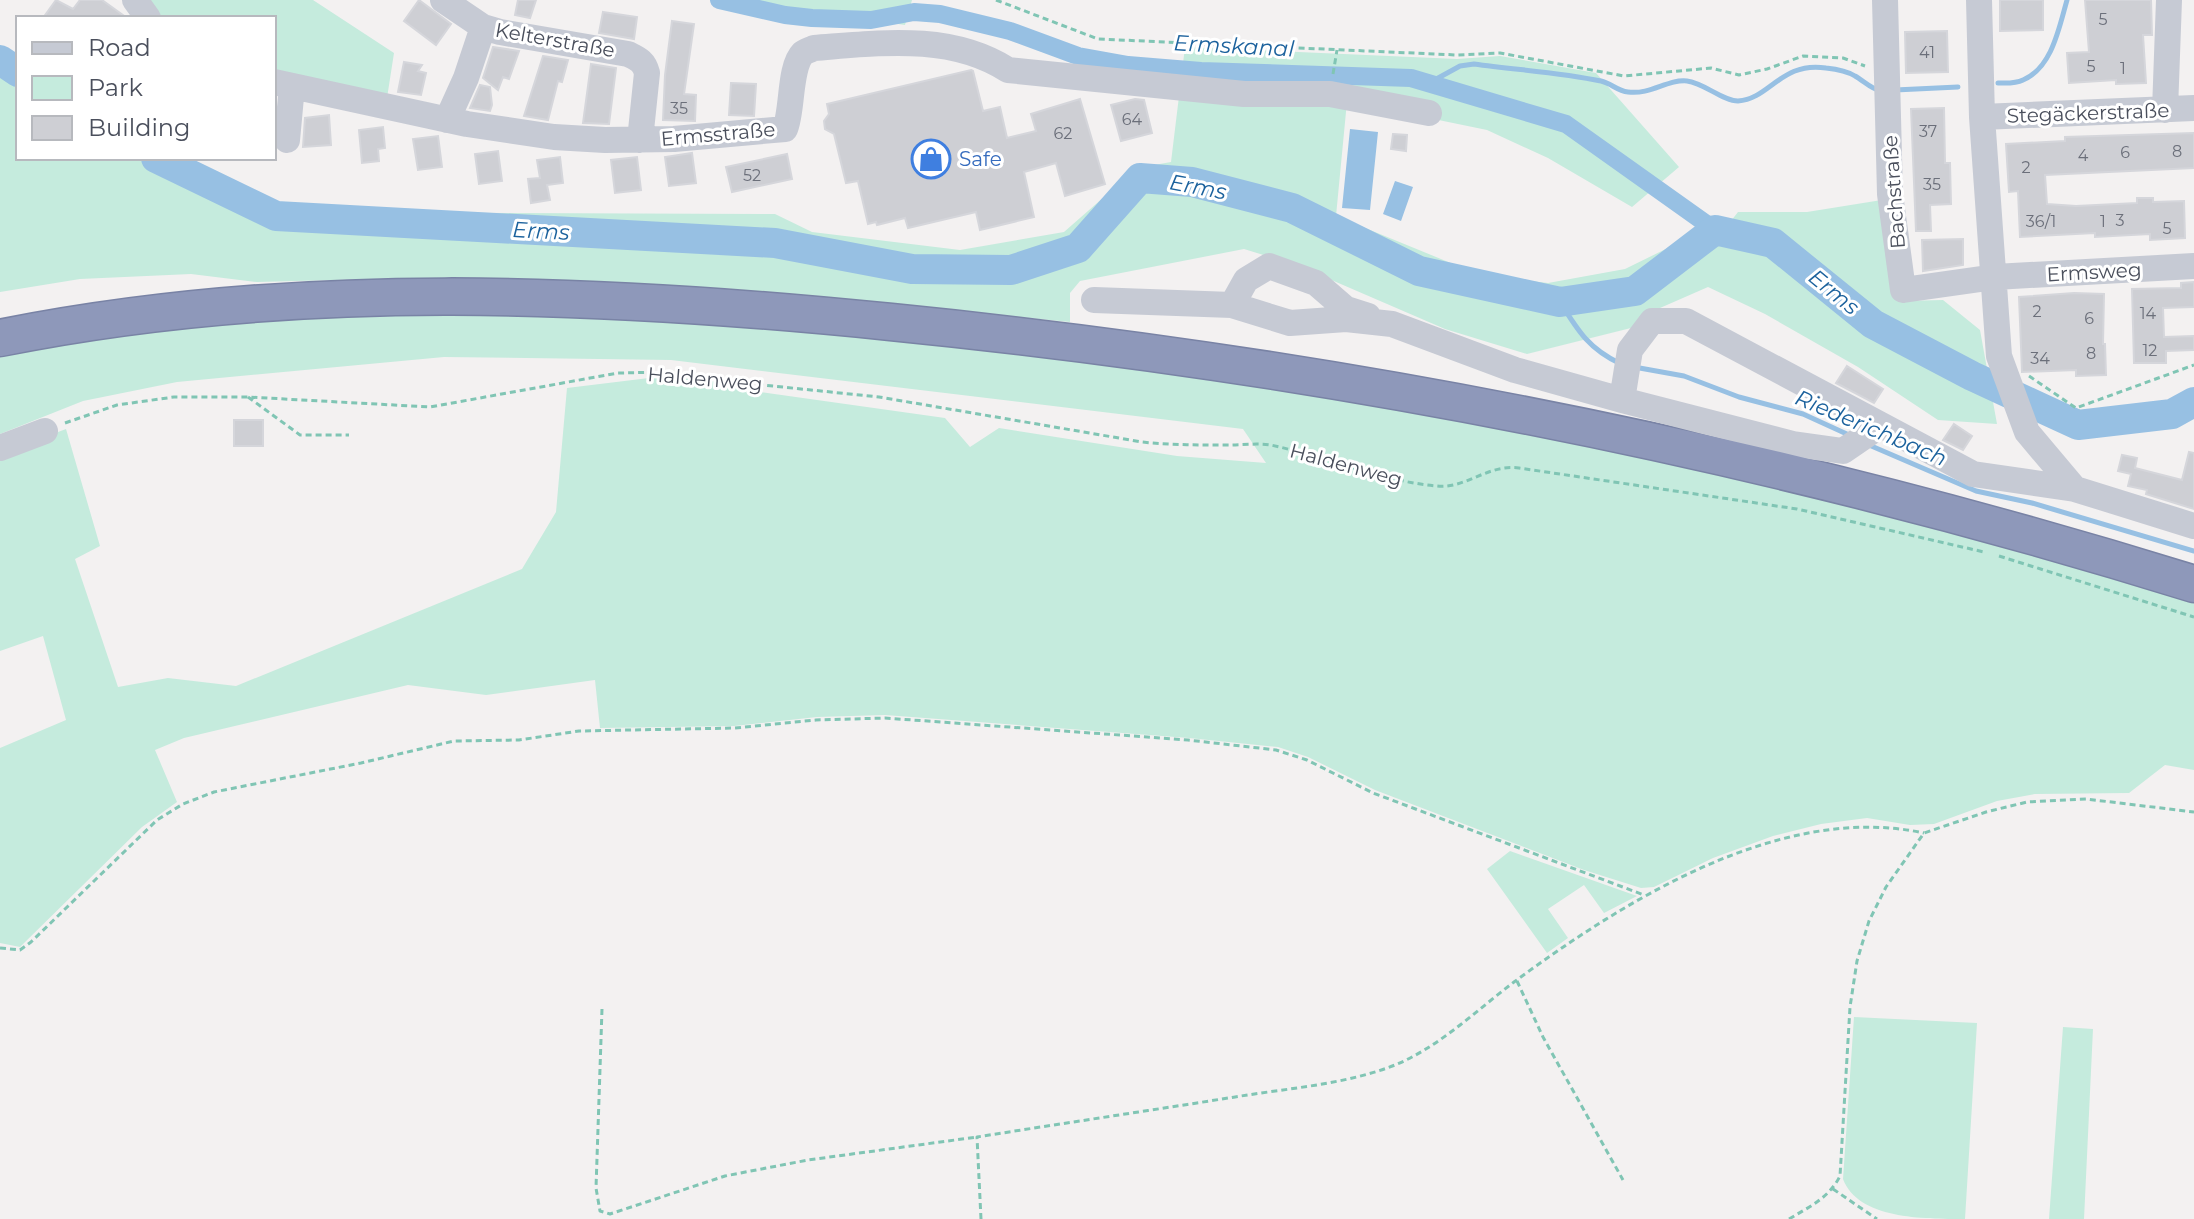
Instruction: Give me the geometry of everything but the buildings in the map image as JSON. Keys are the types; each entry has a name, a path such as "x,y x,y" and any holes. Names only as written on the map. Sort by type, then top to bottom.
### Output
{"highway":[{"path":"0,338 111,318 197,307 339,297 429,296 659,303 980,331 1330,378 1609,432 1779,469 1906,501 2194,584"}],"street":[{"name":"Kelterstraße","path":"443,0 483,27 638,58 647,73 640,140"},
{"name":"Bachstraße","path":"1885,0 1890,194 1903,290 1995,277"},
{"path":"1979,0 1982,117 1999,356 2027,432 2075,489"},
{"path":"2165,110 2169,0"},
{"path":"447,120 466,78 483,27"},
{"name":"Ermsstraße","path":"283,84 447,120 554,137 640,140 785,129 797,64 803,52 814,48 919,43 974,52 1008,70 1244,94 1330,94 1429,113"},
{"path":"283,84 287,140"},
{"name":"Stegäckerstraße","path":"1982,117 2194,108"},
{"path":"1232,305 1246,280 1269,266 1316,283 1346,309 1515,370 1793,444 1843,451 1866,435"},
{"name":"Ermsweg","path":"1995,277 2194,266"},
{"path":"1094,300 1232,305 1290,323 1346,319 1392,324"},
{"path":"1622,400 1628,363 1652,321 1686,321 1866,435 1973,474 2075,489 2194,526"},
{"path":"0,448 45,431"}],"path":[{"path":"996,0 1098,39 1457,55 1500,53 1624,76 1711,68 1739,75 1803,56 1843,58 1887,84"},
{"path":"1999,356 2076,408 2194,365"},
{"name":"Haldenweg","path":"45,431 117,405 174,397 248,397 430,407 618,373 671,372 879,397 1142,442 1172,445 1267,444 1413,483 1441,487 1506,466 1797,509 1991,554 2194,617"},
{"path":"248,397 300,435 349,435"},
{"path":"0,948 20,950 52,924 157,820 183,804 214,792 454,741 519,740 579,731 735,728 816,720 885,718 1188,740 1276,750 1307,760 1373,793 1644,895"},
{"path":"602,1009 596,1188 600,1211 610,1214 725,1176 808,1160 977,1137 1306,1086 1371,1073 1418,1055 1566,945 1644,895 1787,837 1870,825 1924,833 2027,802 2086,799 2194,812"},
{"path":"1789,1219 1833,1189 1840,1176 1845,1068 1857,961 1869,921 1886,887 1924,833"},
{"path":"1517,981 1543,1037 1623,1180"},
{"path":"977,1137 981,1219"},
{"path":"1833,1189 1877,1219"}],"green space":[{"path":"145,0 313,0 394,53 387,98 276,71 276,16 160,16 148,7"},
{"path":"729,0 912,0 905,25"},
{"path":"1185,47 1457,59 1500,56 1596,73 1679,167 1632,207 1548,158 1487,130 1390,110 1348,91 1336,216 1480,275 1548,283 1625,269 1678,243 1706,253 1738,212 1807,212 1888,199 1902,301 1943,300 1980,330 1997,424 1938,420 1858,367 1765,314 1708,287 1660,308 1631,328 1527,354 1445,329 1299,266 1244,249 1080,281 1070,293 1070,322 732,289 544,280 414,278 257,282 191,274 80,279 0,292 0,72 16,79 16,160 161,160 184,174 268,212 775,214 812,232 960,250 1064,232 1137,168 1171,162"},
{"path":"268,312 677,316 1162,365 1691,461 2194,599 2194,770 2165,765 2129,793 2035,794 1997,801 1934,824 1910,825 1867,818 1821,824 1773,836 1713,858 1654,887 1641,888 1584,870 1375,790 1308,757 1278,747 885,715 817,717 734,726 600,728 595,680 486,695 408,685 184,738 155,750 177,802 142,827 20,947 0,943 0,748 66,720 43,636 0,651 0,454 66,429 100,546 75,559 118,687 168,678 236,686 522,569 556,512 567,388 649,378 702,379 761,392 945,418 970,447 999,428 1177,456 1266,463 1243,429 671,360 444,357 177,382 83,401 0,434 0,349"},
{"path":"1510,851 1637,896 1604,913 1584,885 1548,909 1568,938 1547,953 1487,869"},
{"path":"1854,1017 1977,1023 1965,1219 1912,1217 1877,1209 1862,1202 1843,1179"},
{"path":"2063,1027 2093,1029 2084,1219 2049,1219"}],"water":[{"path":"1350,129 1378,132 1370,210 1342,208"},
{"path":"1395,181 1413,187 1401,221 1383,214"}],"waterway":[{"name":"Ermskanal","path":"719,0 812,18 871,20 914,12 940,14 1010,31 1078,56 1128,65 1201,71 1411,78 1566,124 1715,230"},
{"path":"1998,83 2020,81 2041,66 2053,46 2067,0"},
{"name":"Erms","path":"0,60 16,71"},
{"path":"1429,83 1460,66 1474,64 1585,78 1628,92 1687,81 1738,101 1759,94 1787,75 1811,67 1845,72 1881,91"},
{"path":"1895,90 1958,87"},
{"name":"Erms","path":"160,160 276,216 775,243 912,269 1011,270 1078,248 1140,178 1192,182 1292,208 1419,271 1560,302 1635,291 1715,230 1773,243 1873,324 1972,376 2078,425 2172,414 2194,402"},
{"name":"Riederichbach","path":"1560,302 1585,338 1600,352 1621,364"},
{"name":"Riederichbach","path":"1634,367 1684,376 1739,397 1803,414 1849,435"},
{"name":"Riederichbach","path":"1869,445 1976,491 2032,503 2194,551"}],"place":[{"name":"Safe","path":"931,159"}]}
